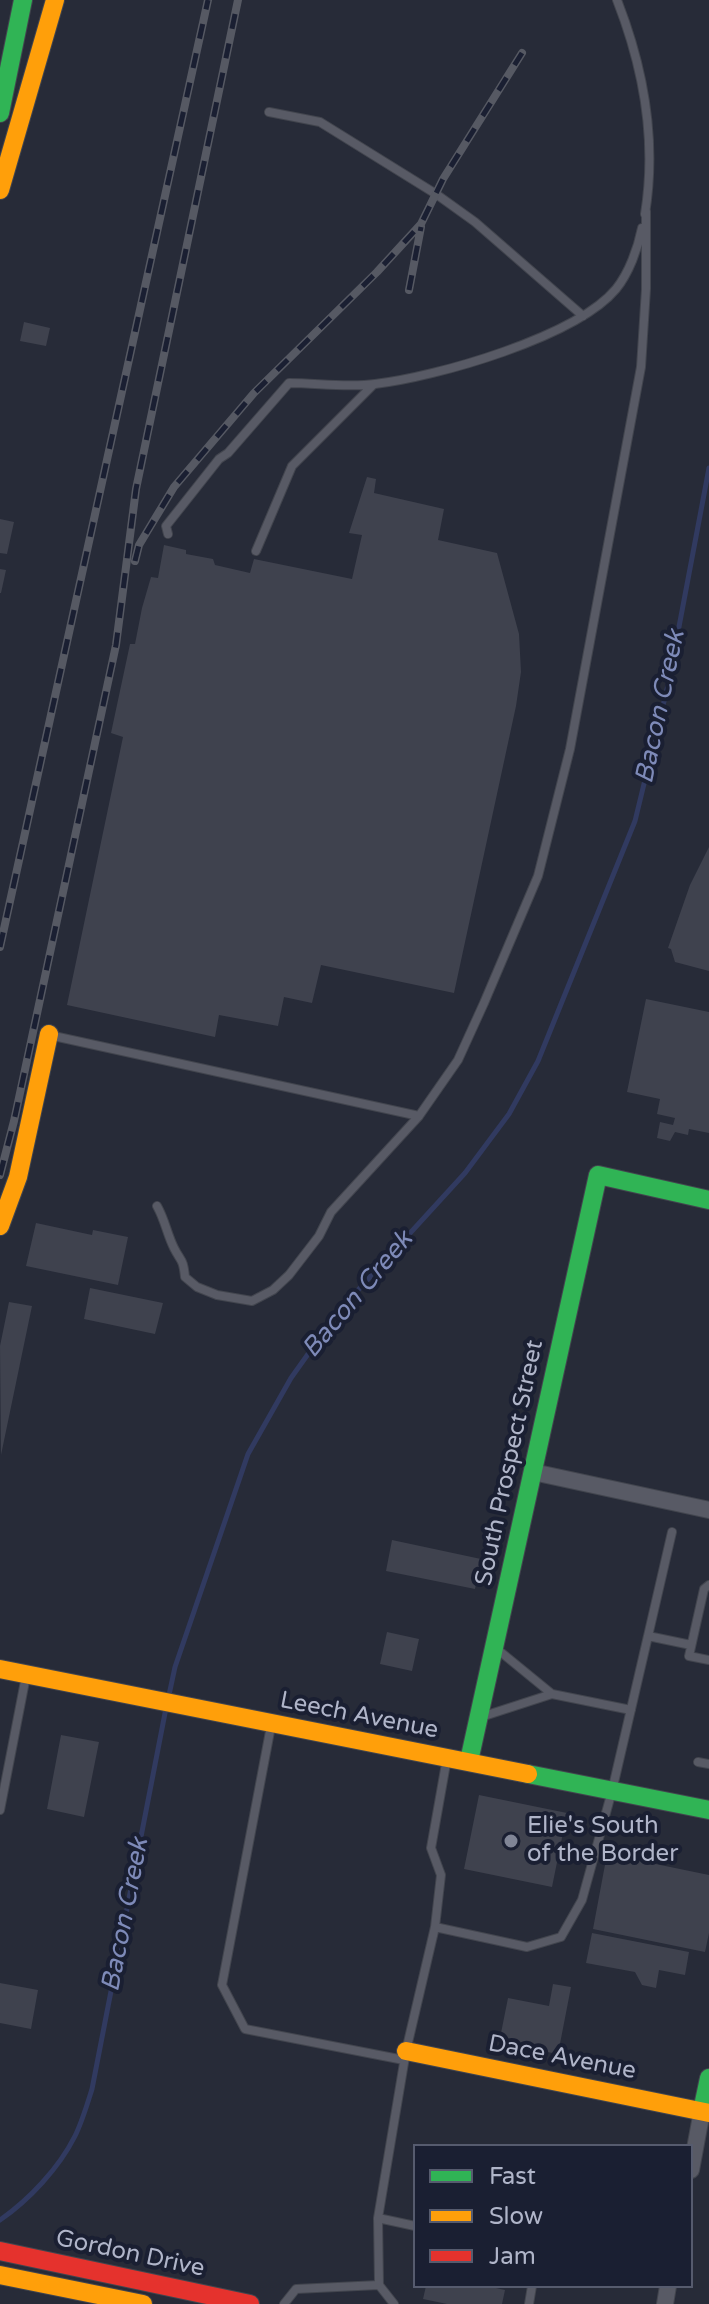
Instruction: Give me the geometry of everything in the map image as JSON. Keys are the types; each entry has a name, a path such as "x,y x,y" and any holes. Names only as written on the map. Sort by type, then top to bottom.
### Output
{"main road":[{"path":"0,113 23,0"},
{"path":"0,190 55,0"},
{"path":"0,1226 18,1177 49,1034"},
{"name":"South Prospect Street","path":"469,1761 598,1175 709,1200"},
{"name":"Leech Avenue","path":"0,1669 709,1810"},
{"name":"Dace Avenue","path":"405,2056 706,2112"},
{"path":"706,2112 709,2078"},
{"name":"Gordon Drive","path":"0,2251 250,2304"},
{"name":"Gordon Drive","path":"0,2275 143,2304"}],"street":[{"path":"533,1472 709,1510"},
{"path":"693,2162 706,2112"}],"lane":[{"path":"157,1206 166,1220 174,1249 184,1260 185,1277 197,1287 217,1295 252,1301 273,1290 289,1275 319,1236 331,1212 419,1116 458,1060 538,876 567,763 641,367 650,141 645,93 634,47 617,0"},
{"path":"269,112 320,122 436,194 475,222 583,316"},
{"path":"168,534 166,526 219,459 228,453 289,383 373,384 467,364 583,316 617,287 641,237 646,211"},
{"path":"256,551 292,466 373,384"},
{"path":"49,1034 419,1116"},
{"path":"435,1927 527,1947 561,1937 582,1900 612,1791 672,1532"},
{"path":"709,1585 704,1589 689,1656 709,1660"},
{"path":"648,1636 691,1645"},
{"path":"494,1647 552,1694 631,1710"},
{"path":"0,1810 27,1675"},
{"path":"479,1717 552,1694"},
{"path":"271,1723 222,1985 245,2029 405,2056"},
{"path":"394,2304 379,2285 378,2218 405,2056 435,1927 441,1875 431,1848 447,1757"},
{"path":"698,1762 709,1764"},
{"path":"378,2218 413,2226"},
{"path":"284,2304 296,2289 379,2285"}],"building":[{"path":"24,322 50,328 46,346 20,341"},
{"path":"367,477 376,479 374,493 444,509 438,540 497,553 519,634 521,672 516,706 454,993 321,965 312,1003 284,997 278,1026 219,1015 215,1037 67,1005 123,737 111,733 130,644 135,644 151,577 158,578 164,545 186,550 186,554 213,559 215,565 250,573 254,559 352,579 362,535 349,533"},
{"path":"0,519 14,522 7,554 0,553"},
{"path":"0,569 6,570 1,593 0,593"},
{"path":"709,847 709,971 675,962 668,948 690,885"},
{"path":"646,999 709,1012 709,1133 689,1129 688,1135 675,1132 670,1141 657,1138 660,1122 673,1125 675,1118 657,1114 660,1099 627,1092"},
{"path":"36,1223 92,1235 93,1230 128,1237 118,1285 26,1266"},
{"path":"90,1288 163,1303 155,1334 84,1319"},
{"path":"9,1302 32,1306 1,1455 0,1346"},
{"path":"392,1540 481,1559 475,1589 386,1571"},
{"path":"387,1632 419,1639 412,1671 380,1664"},
{"path":"61,1735 99,1742 84,1817 47,1809"},
{"path":"479,1795 567,1813 552,1887 464,1869"},
{"path":"607,1854 709,1875 709,1933 705,1952 593,1929"},
{"path":"592,1933 689,1952 685,1975 659,1970 656,1988 642,1985 635,1972 586,1963"},
{"path":"0,1983 38,1990 31,2029 0,2023"},
{"path":"553,1984 571,1987 558,2054 499,2043 508,1998 549,2006"},
{"path":"426,2288 505,2290 502,2304 447,2304 423,2299"}],"waterway":[{"name":"Bacon Creek","path":"169,1695 175,1667 248,1454 291,1378 338,1312 465,1173 509,1114 538,1061 635,821 668,685 709,468"},
{"name":"Bacon Creek","path":"0,2220 22,2203 52,2171 75,2136 92,2089 166,1708"}],"railway":[{"path":"0,947 208,0"},
{"path":"0,1175 116,645 136,489 238,0"},
{"path":"135,561 139,545 174,487 254,393 377,272 421,224 443,179 522,53"},
{"path":"409,290 421,227"}],"traffic: fast":[{"path":"0,113 23,0"},
{"path":"469,1761 598,1175 709,1200"},
{"path":"528,1774 709,1810"},
{"path":"702,2111 709,2078"}],"traffic: slow":[{"path":"0,190 55,0"},
{"path":"0,1226 18,1177 49,1034"},
{"path":"0,1669 528,1774"},
{"path":"406,2051 709,2113"},
{"path":"0,2275 143,2304"}],"traffic: jam":[{"path":"0,2251 250,2304"}],"place":[{"name":"Elie's South of the Border","path":"511,1841"}]}
